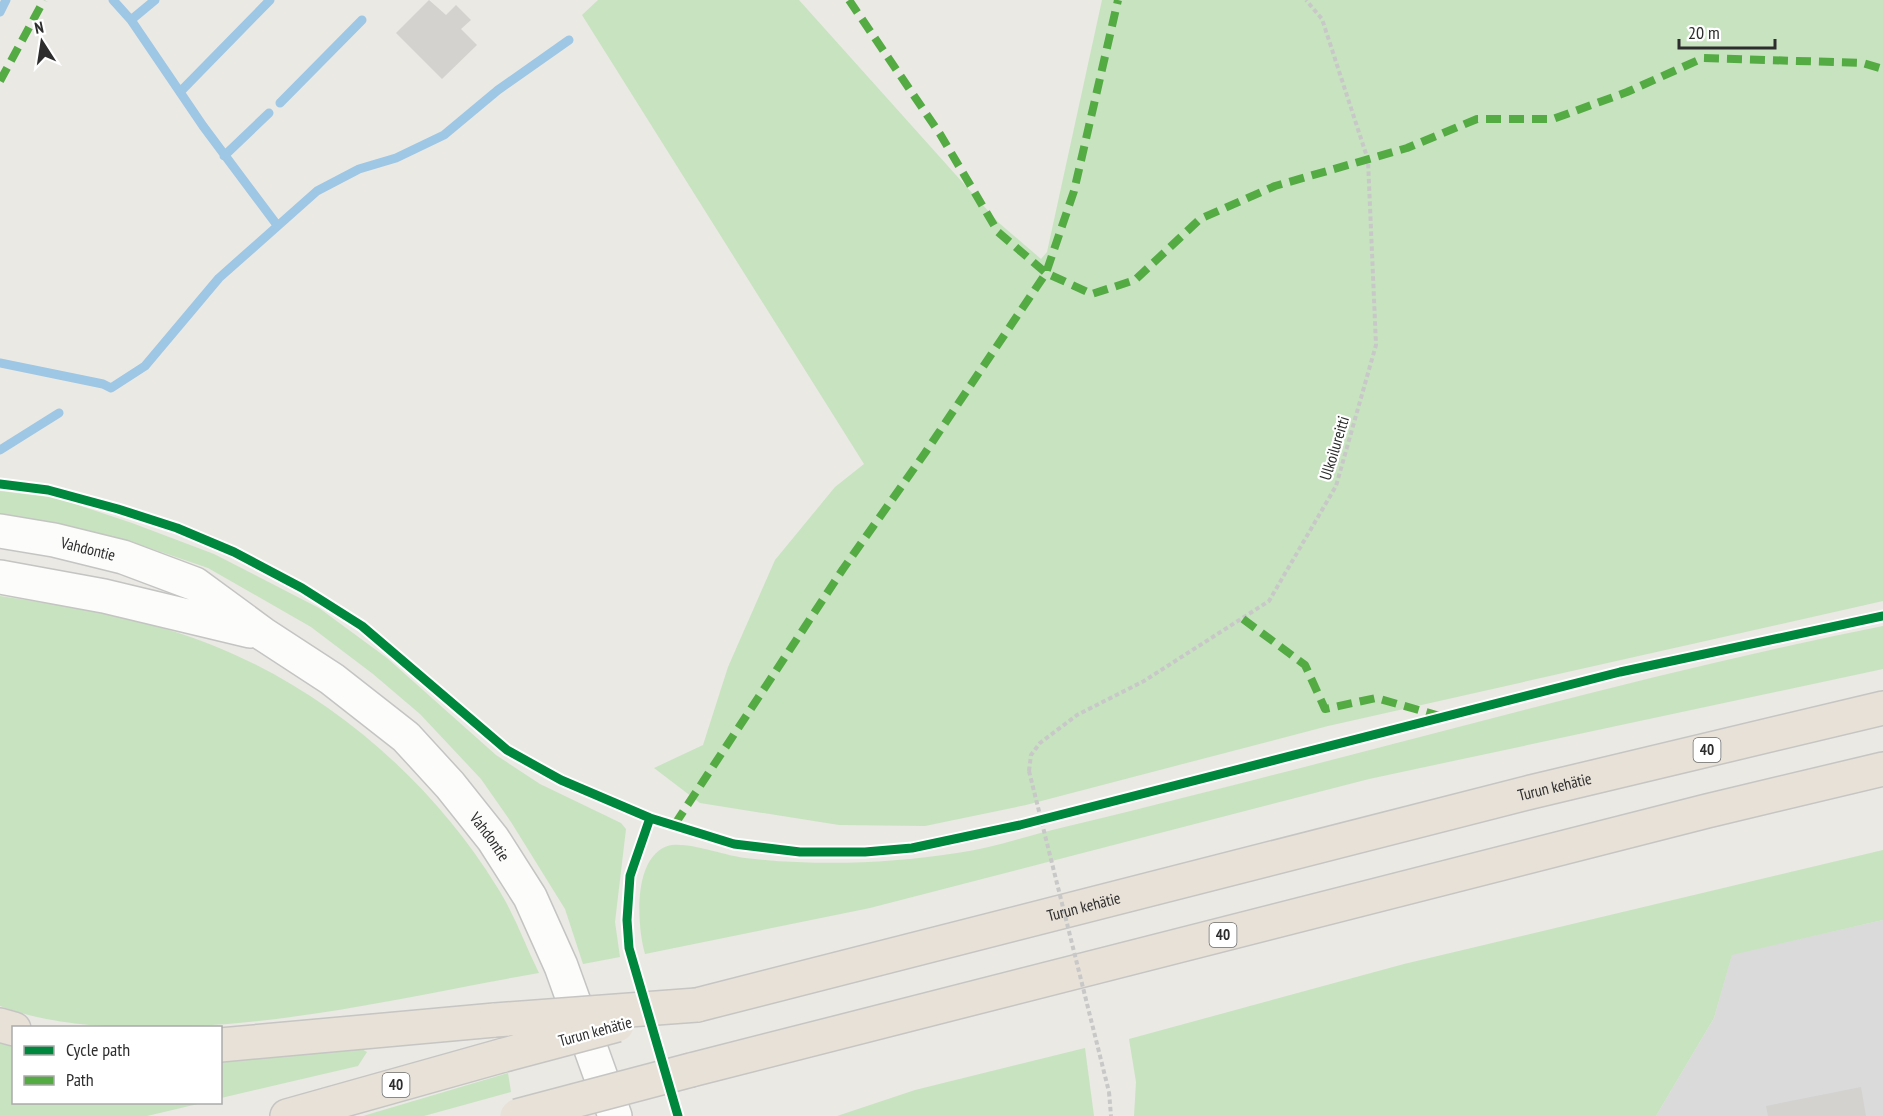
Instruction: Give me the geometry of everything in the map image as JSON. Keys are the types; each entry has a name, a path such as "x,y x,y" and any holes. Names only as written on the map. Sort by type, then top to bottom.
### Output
{"highway":[{"name":"Turun kehätie","path":"287,1116 504,1055 712,1001 1531,792 1883,708"},
{"name":"40","path":"517,1116 1707,811 1883,769"},
{"path":"222,1044 277,1041 712,1001"},
{"path":"597,1116 691,1070"}],"street":[{"name":"Vahdontie","path":"0,531 54,540 123,557 195,584 263,634 374,709 406,737 450,785 493,839 530,897 545,927 615,1116"},
{"name":"Vahdontie","path":"0,577 104,596 263,634"}],"path":[{"path":"1032,822 1055,816"}],"shaded area":[{"path":"1883,920 1883,1116 1656,1116 1714,1018 1732,954"}],"green space":[{"path":"598,0 799,0 999,223 1041,259 1047,252 1102,0 1883,0 1883,601 1328,726 1026,805 925,826 839,825 700,803 654,768 703,745 728,667 775,560 835,487 864,464 582,15"},
{"path":"0,491 57,498 132,523 214,554 319,608 387,658 496,755 540,784 621,823 626,829 615,922 620,957 583,964 565,909 511,822 481,779 420,714 373,674 311,627 208,568 135,543 65,526 0,516"},
{"path":"0,596 106,614 169,630 219,648 267,670 312,698 356,729 434,802 467,843 497,887 539,973 344,1009 198,1026 92,1025 54,1021 0,1006"},
{"path":"1883,626 1883,669 1369,779 870,908 645,954 639,912 642,880 655,854 672,845 692,846 736,857 825,863 904,860 968,851 1630,683"},
{"path":"1883,850 1883,920 1732,955 1714,1018 1656,1116 1134,1116 1136,1082 1129,1039 1404,964"},
{"path":"0,1043 12,1046 12,1104 198,1104 147,1116 0,1116"},
{"path":"360,1048 367,1052 358,1066 222,1098 222,1058"},
{"path":"1085,1048 1094,1116 837,1116 915,1090"},
{"path":"508,1073 511,1092 424,1116 363,1116"}],"building":[{"path":"429,0 446,15 456,5 471,20 461,29 477,45 442,79 396,33"},
{"path":"1861,1087 1866,1116 1768,1116 1766,1106"}],"waterway":[{"path":"0,12 6,0"},
{"path":"113,0 131,20 203,126 277,225"},
{"path":"131,20 155,0"},
{"path":"180,92 270,0"},
{"path":"280,103 362,20"},
{"path":"0,363 103,384 111,388 145,366 219,278 317,191 359,169 396,158 444,135 498,90 569,40"},
{"path":"224,156 269,113"},
{"path":"0,450 59,413"}],"marked path":[{"path":"0,81 44,0"},
{"path":"849,0 940,134 998,232 1046,273 1092,294 1135,280 1200,219 1275,186 1407,148 1477,119 1553,119 1627,92 1703,58 1863,63 1883,69"},
{"path":"675,824 843,569 925,453 1046,273 1074,191 1118,0"},
{"path":"1243,619 1305,665 1325,709 1376,698 1440,716"}],"cycle path":[{"path":"0,484 48,490 118,509 177,528 234,552 302,588 362,626 507,750 561,780 650,818 734,844 800,852 865,852 912,848 1020,825 1620,672 1883,616"},
{"path":"650,818 630,876 627,920 629,948 678,1116"}]}
